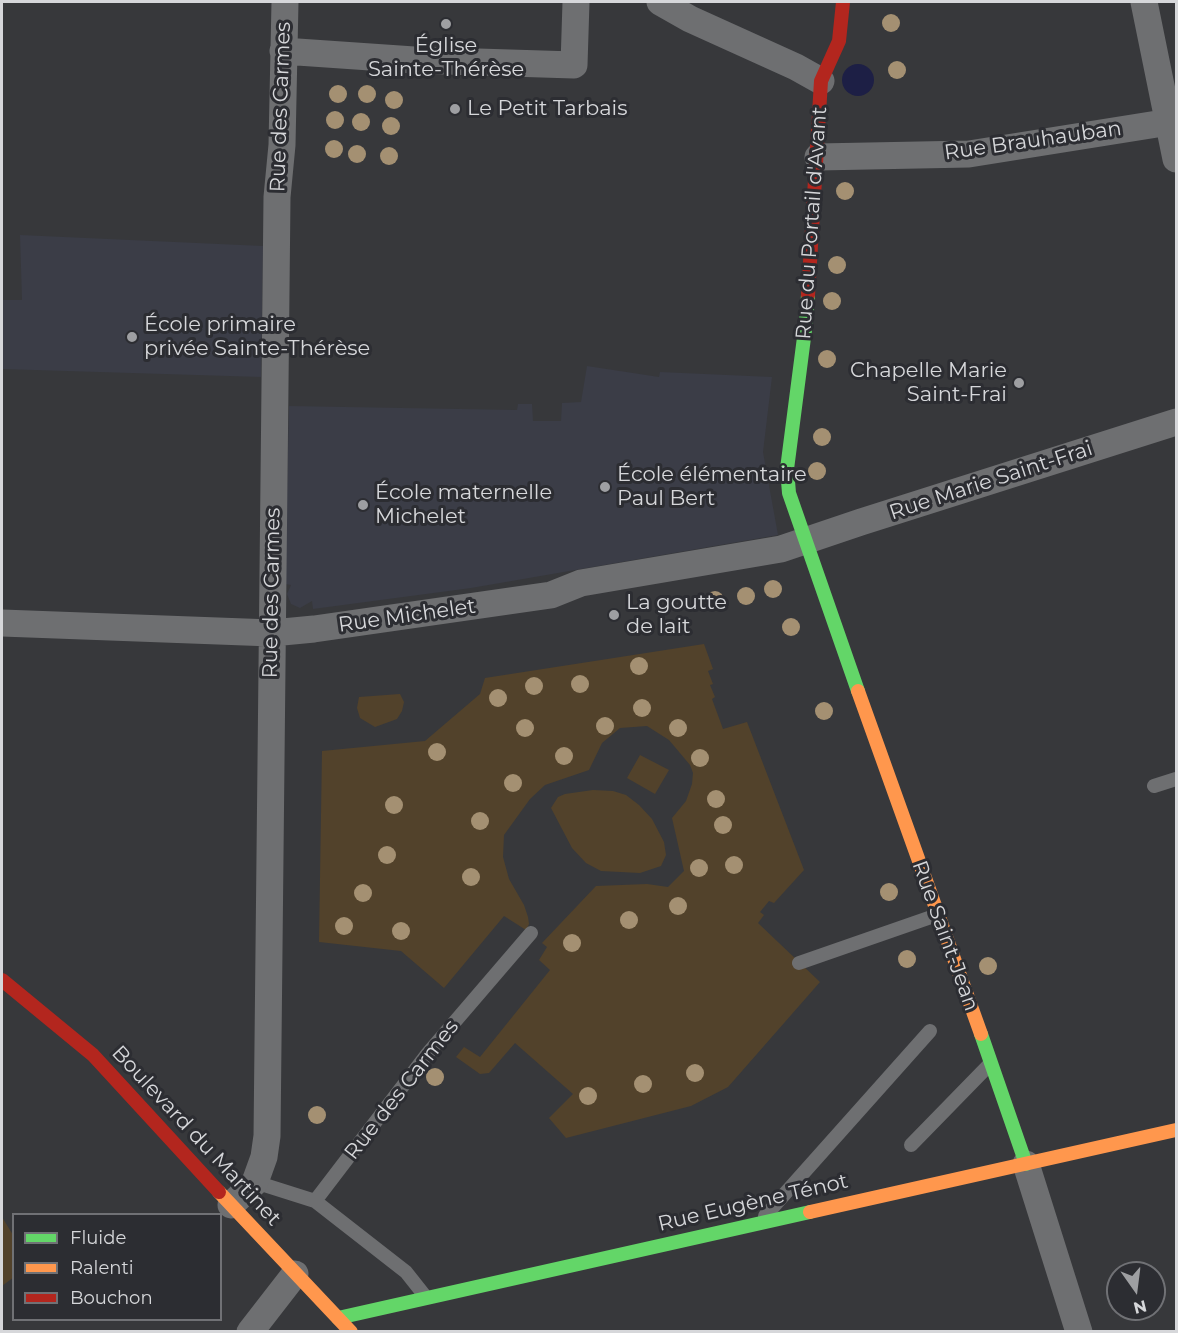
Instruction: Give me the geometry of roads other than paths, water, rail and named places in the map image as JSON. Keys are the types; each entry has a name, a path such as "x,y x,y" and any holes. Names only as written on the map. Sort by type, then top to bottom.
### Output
{"street":[{"name":"Rue des Carmes","path":"231,1205 255,1182 264,1157 267,1136 277,197 282,145 285,2"},
{"path":"283,51 414,60 574,65 576,2"},
{"name":"Rue du Portail d'Avant","path":"660,2 690,19 796,67 821,81 806,322 787,469 789,493 806,542"},
{"path":"821,81 839,41 843,2"},
{"path":"1144,2 1172,122 1176,159"},
{"name":"Rue Brauhauban","path":"818,157 969,154 1172,122"},
{"name":"Rue Marie Saint-Frai","path":"806,542 861,522 1176,422"},
{"name":"Rue Michelet","path":"2,623 272,633 314,629 551,595 581,584 781,549 806,542"},
{"name":"Rue Saint-Jean","path":"806,542 937,915 992,1062 1078,1332"},
{"name":"Boulevard du Martinet","path":"2,980 93,1055 351,1332"},
{"name":"Rue Eugène Ténot","path":"339,1318 1176,1130"},
{"path":"250,1332 295,1274"}],"lane":[{"path":"1154,786 1176,779"},
{"path":"799,963 937,915"},
{"name":"Rue des Carmes","path":"315,1201 428,1053 531,933"},
{"path":"758,1224 930,1031"},
{"path":"911,1144 992,1062"},
{"path":"255,1182 315,1201 406,1272 427,1298"}],"place":[{"name":"Église Sainte-Thérèse","path":"446,24"},
{"name":"Le Petit Tarbais","path":"455,109"},
{"name":"École primaire privée Sainte-Thérèse","path":"132,337"},
{"name":"Chapelle Marie Saint-Frai","path":"1019,383"},
{"name":"École élémentaire Paul Bert","path":"605,487"},
{"name":"École maternelle Michelet","path":"363,505"},
{"name":"La goutte de lait","path":"614,615"}]}
